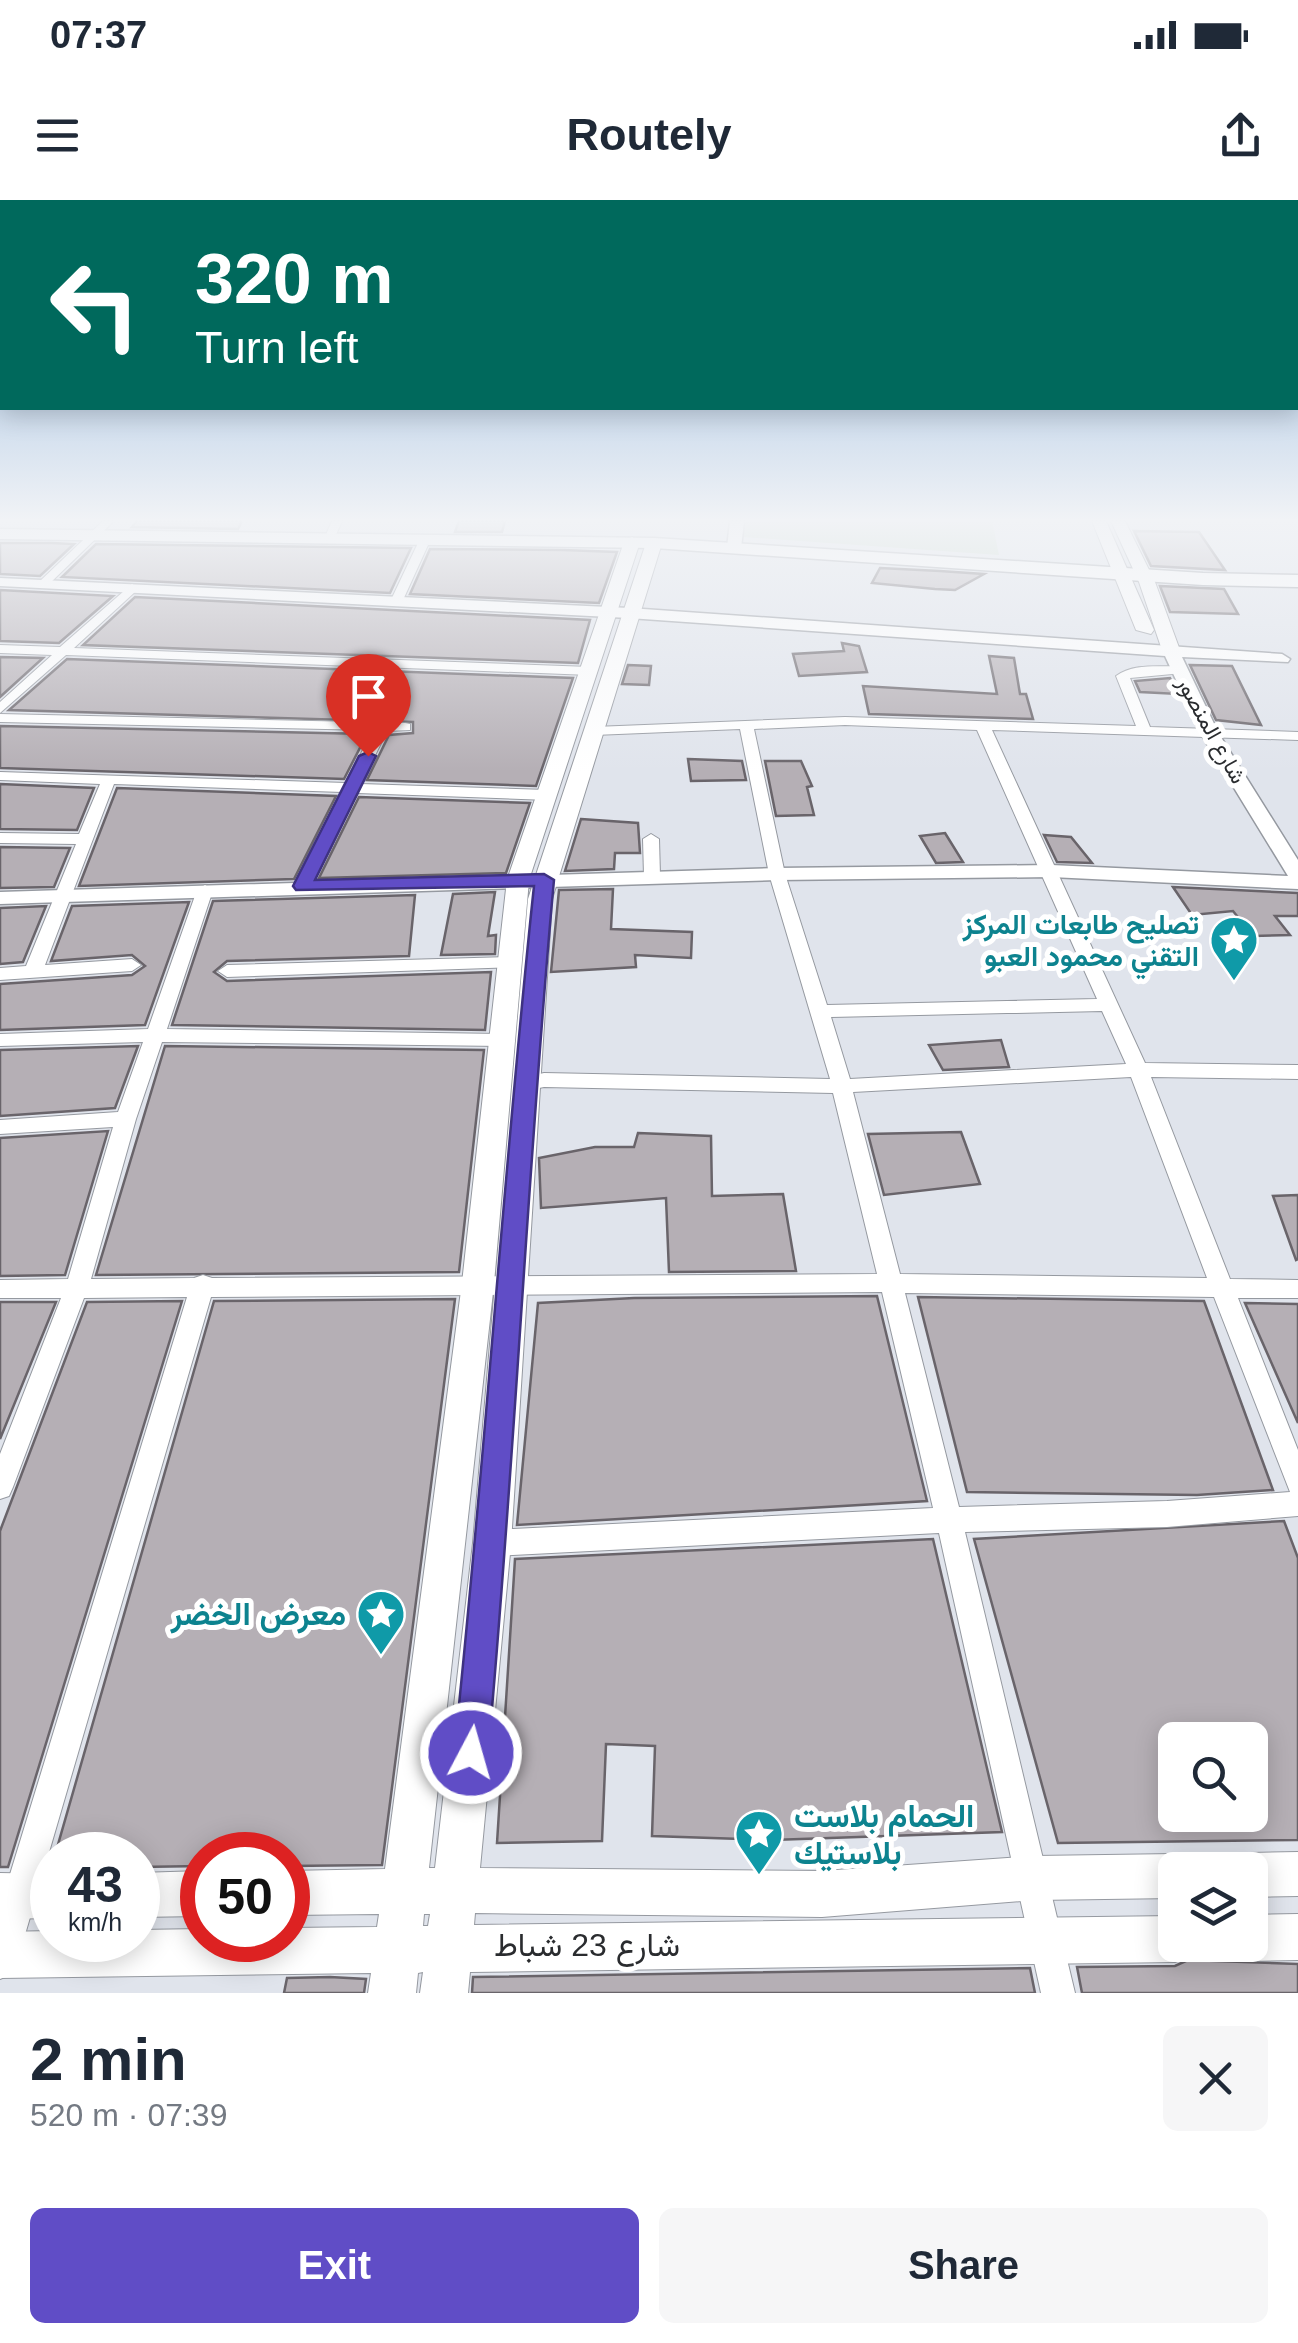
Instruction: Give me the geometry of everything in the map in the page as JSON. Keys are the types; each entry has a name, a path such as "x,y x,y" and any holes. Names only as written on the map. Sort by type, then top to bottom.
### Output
{"main road":[{"path":"444,1993 492,1542 524,1084 531,880 594,730 622,605"},
{"name":"شارع المنصور","path":"1144,605 1166,661"},
{"path":"392,1993 478,1283 510,963 548,795 590,671 619,613"},
{"path":"1268,1875 1298,1874"},
{"name":"شارع 23 شباط","path":"310,1893 822,1894 1035,1878 1158,1876"},
{"path":"1268,1938 1298,1937"},
{"name":"شارع 23 شباط","path":"1,1957 398,1946 1158,1939"}],"street":[{"path":"0,708 68,651 115,605"},
{"path":"477,605 619,613 1166,661 1290,659"},
{"path":"0,648 590,671"},
{"path":"1145,731 1122,678 1166,661"},
{"name":"شارع المنصور","path":"1166,661 1298,880"},
{"path":"0,718 405,727"},
{"path":"594,730 746,724 982,724 1298,736"},
{"path":"746,724 777,874 842,1086 950,1520 1035,1878 1058,1993"},
{"path":"982,724 1138,1070 1298,1483"},
{"path":"302,886 382,726"},
{"path":"0,776 548,795"},
{"path":"33,972 109,779"},
{"path":"0,838 84,839"},
{"path":"650,839 652,876"},
{"path":"0,898 777,874 1051,871 1298,880"},
{"path":"0,1487 7,1450 77,1287 126,1119 205,890"},
{"path":"227,970 510,963"},
{"path":"0,974 132,965"},
{"path":"821,1010 1109,1004"},
{"path":"0,1040 154,1035 502,1040"},
{"path":"524,1084 544,1080 842,1086 1138,1070 1298,1072"},
{"path":"0,1127 126,1119"},
{"path":"0,1288 891,1283 1298,1290"},
{"path":"1,1957 24,1896 202,1284"},
{"path":"492,1542 1167,1514 1298,1504"}],"building":[{"path":"0,605 103,605 59,643 0,641"},
{"path":"127,605 287,605 590,620 578,663 83,645"},
{"path":"1167,605 1233,605 1238,614 1170,612"},
{"path":"842,643 859,646 867,672 799,676 793,654 844,651"},
{"path":"989,656 1014,658 1020,694 1026,694 1033,719 869,714 863,686 997,694"},
{"path":"0,657 43,658 0,697"},
{"path":"67,659 573,678 536,786 367,780 389,735 413,733 413,722 9,710"},
{"path":"628,665 651,666 649,685 622,684"},
{"path":"1190,665 1232,666 1261,725 1216,720"},
{"path":"1170,678 1178,694 1140,692 1135,681"},
{"path":"0,726 367,734 344,779 0,768"},
{"path":"688,759 742,761 746,780 691,781"},
{"path":"765,761 801,761 812,786 807,787 814,815 776,816"},
{"path":"0,784 94,788 77,830 0,829"},
{"path":"117,788 336,796 294,879 79,886"},
{"path":"359,797 530,803 506,873 319,878"},
{"path":"581,819 638,823 640,853 615,853 614,869 565,871"},
{"path":"945,833 963,862 936,863 920,836"},
{"path":"1044,835 1071,837 1092,863 1057,862"},
{"path":"0,847 70,848 54,887 0,888"},
{"path":"1173,887 1298,893 1298,916 1275,916 1290,935 1253,936 1233,911 1192,915"},
{"path":"613,889 611,929 692,932 691,958 635,955 636,967 551,972 559,890"},
{"path":"495,892 488,936 496,935 495,954 441,955 453,894"},
{"path":"415,895 409,956 227,961 214,972 227,981 491,972 485,1030 172,1025 213,901"},
{"path":"189,902 145,1025 0,1030 0,984 132,975 145,966 132,955 51,961 72,906"},
{"path":"46,906 23,962 0,964 0,908"},
{"path":"1001,1040 1009,1067 943,1070 929,1045"},
{"path":"138,1046 115,1108 0,1116 0,1050"},
{"path":"165,1046 484,1050 459,1272 96,1275"},
{"path":"108,1131 65,1275 0,1276 0,1138"},
{"path":"961,1132 980,1184 884,1195 868,1134"},
{"path":"638,1133 711,1136 712,1196 783,1194 796,1271 669,1272 666,1198 541,1208 539,1158 595,1147 634,1147"},
{"path":"1298,1195 1298,1259 1296,1260 1273,1196"},
{"path":"877,1296 927,1501 517,1525 538,1303 634,1298"},
{"path":"918,1297 1204,1301 1273,1490 1197,1495 967,1492"},
{"path":"455,1299 382,1865 310,1866 310,1832 180,1832 180,1866 160,1867 160,1832 62,1832 214,1301"},
{"path":"182,1301 8,1867 0,1867 0,1531 87,1302"},
{"path":"0,1302 56,1302 0,1439"},
{"path":"1245,1303 1298,1304 1298,1423"},
{"path":"1284,1521 1298,1558 1298,1840 1058,1843 974,1539"},
{"path":"933,1539 1002,1832 772,1840 652,1836 655,1746 606,1744 602,1841 497,1843 515,1559"},
{"path":"1184,1962 1298,1964 1298,1993 1082,1993 1077,1967 1175,1966"},
{"path":"1030,1968 1035,1993 472,1993 473,1977"},
{"path":"287,1978 366,1979 364,1993 284,1993"}],"place":[{"name":"تصليح طابعات المركز التقني محمود العبو","path":"1234,982"},
{"name":"معرض الخضر","path":"381,1656"},
{"name":"الحمام بلاست بلاستيك","path":"759,1876"}],"route":[{"path":"368,756 302,886 544,880 524,1084 492,1542 471,1753"}]}
